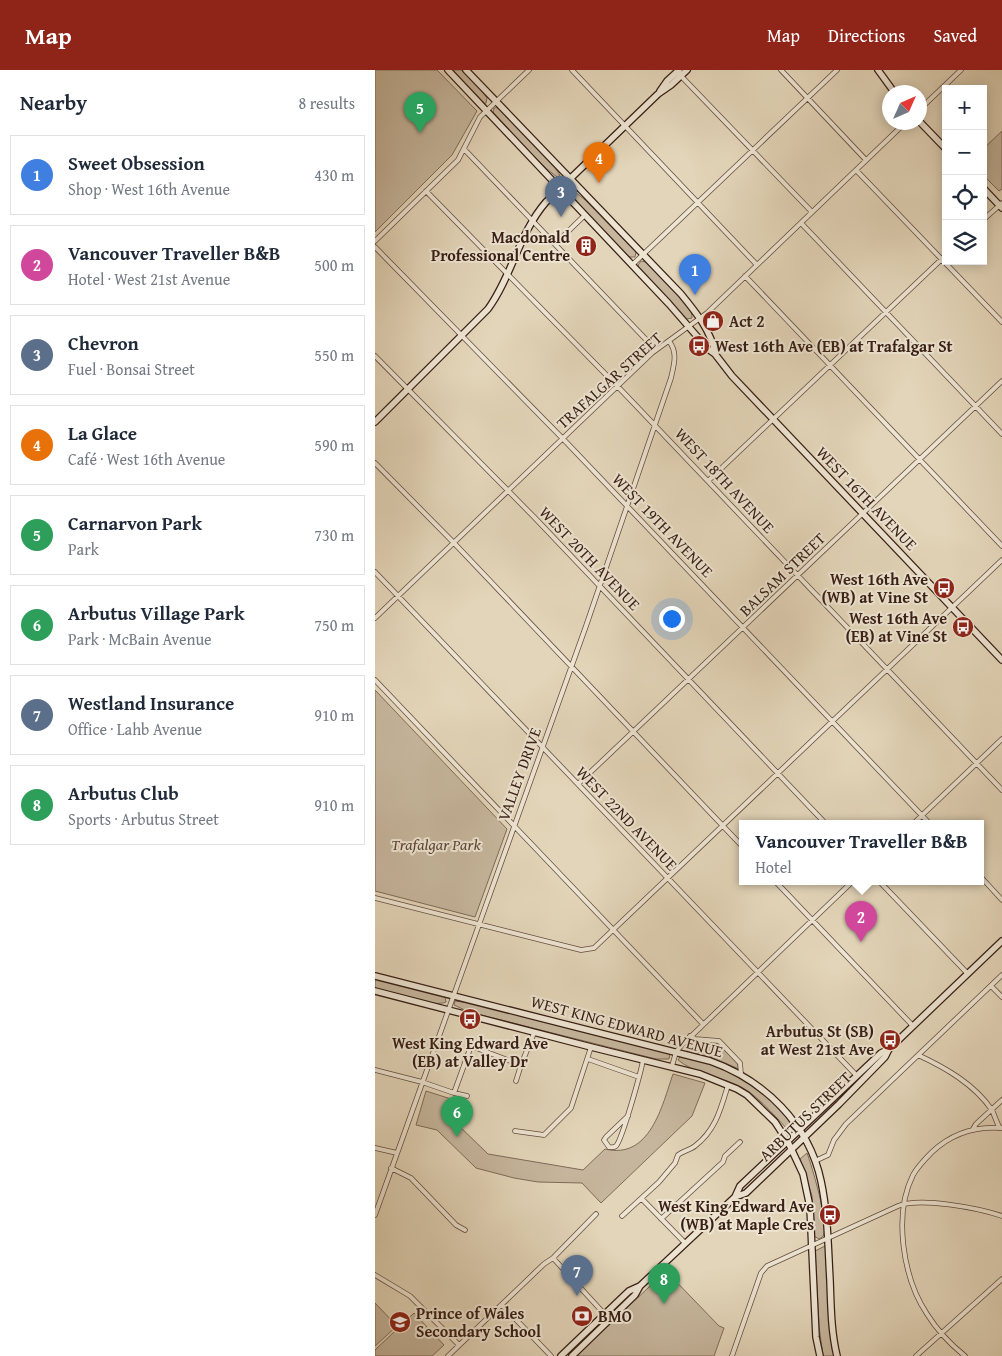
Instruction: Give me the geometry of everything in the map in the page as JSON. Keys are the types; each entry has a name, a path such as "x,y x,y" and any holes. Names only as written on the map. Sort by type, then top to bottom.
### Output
{"main road":[{"name":"WEST 16TH AVENUE","path":"448,70 689,326 708,349 715,354 732,376 1002,660"},
{"name":"WEST 16TH AVENUE","path":"466,70 681,294 699,319 714,345 715,354"},
{"path":"375,422 488,309 502,288 533,219 546,202 658,94 667,81 678,72 687,70"},
{"path":"878,70 889,85"},
{"path":"927,129 942,144"},
{"path":"987,192 1001,205"},
{"name":"ARBUTUS STREET","path":"735,1196 746,1194 804,1138 881,1053 889,1049 1002,941"},
{"name":"WEST KING EDWARD AVENUE","path":"375,976 710,1060 741,1074 761,1088 778,1102 792,1119 815,1161 824,1196 833,1335 837,1356"},
{"name":"WEST KING EDWARD AVENUE","path":"375,992 672,1066 700,1074 747,1095 769,1114 792,1149 803,1174 808,1194 817,1337 820,1356"},
{"name":"ARBUTUS STREET","path":"572,1356 635,1295 641,1286 735,1196 739,1186 859,1078"},
{"name":"ARBUTUS STREET","path":"561,1356 629,1291 641,1286"}],"street":[{"path":"375,241 458,160 480,117 529,70"},
{"path":"572,70 757,265"},
{"path":"781,70 866,160"},
{"path":"632,265 837,70"},
{"path":"927,102 961,70"},
{"path":"678,72 812,212"},
{"name":"TRAFALGAR STREET","path":"375,618 656,350 699,319 898,130"},
{"path":"465,148 656,350"},
{"path":"708,481 942,259 856,170"},
{"name":"WEST 18TH AVENUE","path":"426,192 618,386 1002,790"},
{"path":"987,217 1001,205"},
{"path":"556,243 585,215"},
{"path":"801,223 1002,434"},
{"name":"WEST 19TH AVENUE","path":"375,248 563,439 926,820"},
{"path":"948,265 1002,322"},
{"path":"745,276 1002,546"},
{"name":"VALLEY DRIVE","path":"375,1215 571,667 671,378 675,361 674,348 669,341"},
{"name":"WEST 20TH AVENUE","path":"375,356 508,491 822,820"},
{"name":"BALSAM STREET","path":"579,784 1002,381"},
{"path":"375,463 739,843"},
{"path":"375,898 586,950 594,948 1002,560"},
{"name":"WEST 22ND AVENUE","path":"375,572 859,1078"},
{"path":"375,680 703,1024"},
{"path":"917,820 1002,739"},
{"path":"984,880 1002,900"},
{"path":"779,885 913,1026"},
{"path":"672,1066 676,1052 690,1036 849,885"},
{"path":"883,885 968,974"},
{"path":"815,1161 828,1155 834,1140 846,1124 1002,975"},
{"path":"991,986 1002,997"},
{"path":"516,1081 534,1033"},
{"path":"690,1036 695,1039 719,1041 740,1063 741,1074"},
{"path":"454,1092 471,1046 521,1065"},
{"path":"515,1131 544,1135 565,1115 571,1108 591,1047"},
{"path":"918,1055 945,1068 964,1081 991,1110 1001,1128 973,1129 946,1141 924,1160 913,1175 905,1204 903,1246 915,1291 926,1313 941,1333 965,1356"},
{"path":"588,1059 639,1077"},
{"path":"628,1116 604,1140 609,1147 612,1148 617,1144 628,1116 643,1060"},
{"path":"375,1070 423,1082 467,1096"},
{"path":"622,1216 642,1199 675,1163 678,1155 695,1146 715,1124 728,1085"},
{"path":"973,1129 1002,1100"},
{"path":"661,1219 723,1162 725,1156 740,1142"},
{"path":"375,1148 397,1153"},
{"path":"391,1168 408,1175 456,1225 465,1230"},
{"path":"642,1199 685,1244"},
{"path":"733,1356 764,1268 905,1204 928,1203 958,1206 1002,1216"},
{"path":"448,1356 544,1264 553,1258 596,1214"},
{"path":"553,1258 610,1320"},
{"path":"375,1275 410,1296 459,1345"},
{"path":"915,1356 1002,1279"},
{"path":"502,1305 551,1356"}],"green space":[{"path":"375,70 437,70 477,111 452,155 375,232"},
{"path":"450,70 463,70 487,98 486,103 484,104"},
{"path":"494,108 502,111 520,129 542,152 560,176 557,177 547,169 498,120 493,112"},
{"path":"1002,131 1002,189 999,191 987,179 987,145"},
{"path":"571,189 584,199 636,252 635,257 628,257 579,205 569,191"},
{"path":"641,261 646,262 674,289 687,305 692,318 687,319 639,268 638,265"},
{"name":"Trafalgar Park","path":"375,690 507,829 475,917 375,891"},
{"path":"375,978 428,991 445,997 446,1002 423,1002 377,989 375,987"},
{"path":"455,1001 477,1004 669,1052 669,1059 656,1059 469,1012 454,1005"},
{"path":"690,1041 719,1043 737,1062 739,1069 710,1057 688,1052 685,1047"},
{"path":"680,1057 709,1064 746,1081 778,1105 787,1117 790,1129 788,1130 763,1104 743,1088 691,1068 678,1060"},
{"path":"673,1074 705,1083 692,1116 601,1203 582,1183 538,1182 476,1168 437,1130 416,1125 426,1091 451,1099 458,1107 455,1122 488,1154 583,1170 605,1149 620,1150 633,1146 643,1139 659,1115"},
{"path":"807,1153 816,1181 824,1218 824,1234 819,1239 814,1236 812,1196 800,1159"},
{"path":"825,1246 834,1356 823,1356 819,1326 815,1251"},
{"path":"666,1271 719,1326 724,1328 714,1356 576,1356"},
{"path":"375,1303 397,1326 375,1346"},
{"path":"414,1313 444,1345 432,1356 375,1356 375,1350"}],"place":[{"name":"Carnarvon Park","path":"420,133"},
{"name":"La Glace","path":"599,183"},
{"name":"Chevron","path":"561,217"},
{"name":"Macdonald Professional Centre","path":"586,246"},
{"name":"Sweet Obsession","path":"695,295"},
{"name":"Act 2","path":"713,321"},
{"name":"West 16th Ave (EB) at Trafalgar St","path":"699,346"},
{"name":"West 16th Ave (WB) at Vine St","path":"944,588"},
{"name":"West 16th Ave (EB) at Vine St","path":"963,627"},
{"name":"Vancouver Traveller B&B","path":"861,942"},
{"name":"West King Edward Ave (EB) at Valley Dr","path":"470,1019"},
{"name":"Arbutus St (SB) at West 21st Ave","path":"890,1040"},
{"name":"Arbutus Village Park","path":"457,1137"},
{"name":"West King Edward Ave (WB) at Maple Cres","path":"830,1215"},
{"name":"Westland Insurance","path":"577,1296"},
{"name":"Arbutus Club","path":"664,1304"},
{"name":"BMO","path":"582,1316"},
{"name":"Prince of Wales Secondary School","path":"400,1322"}]}
